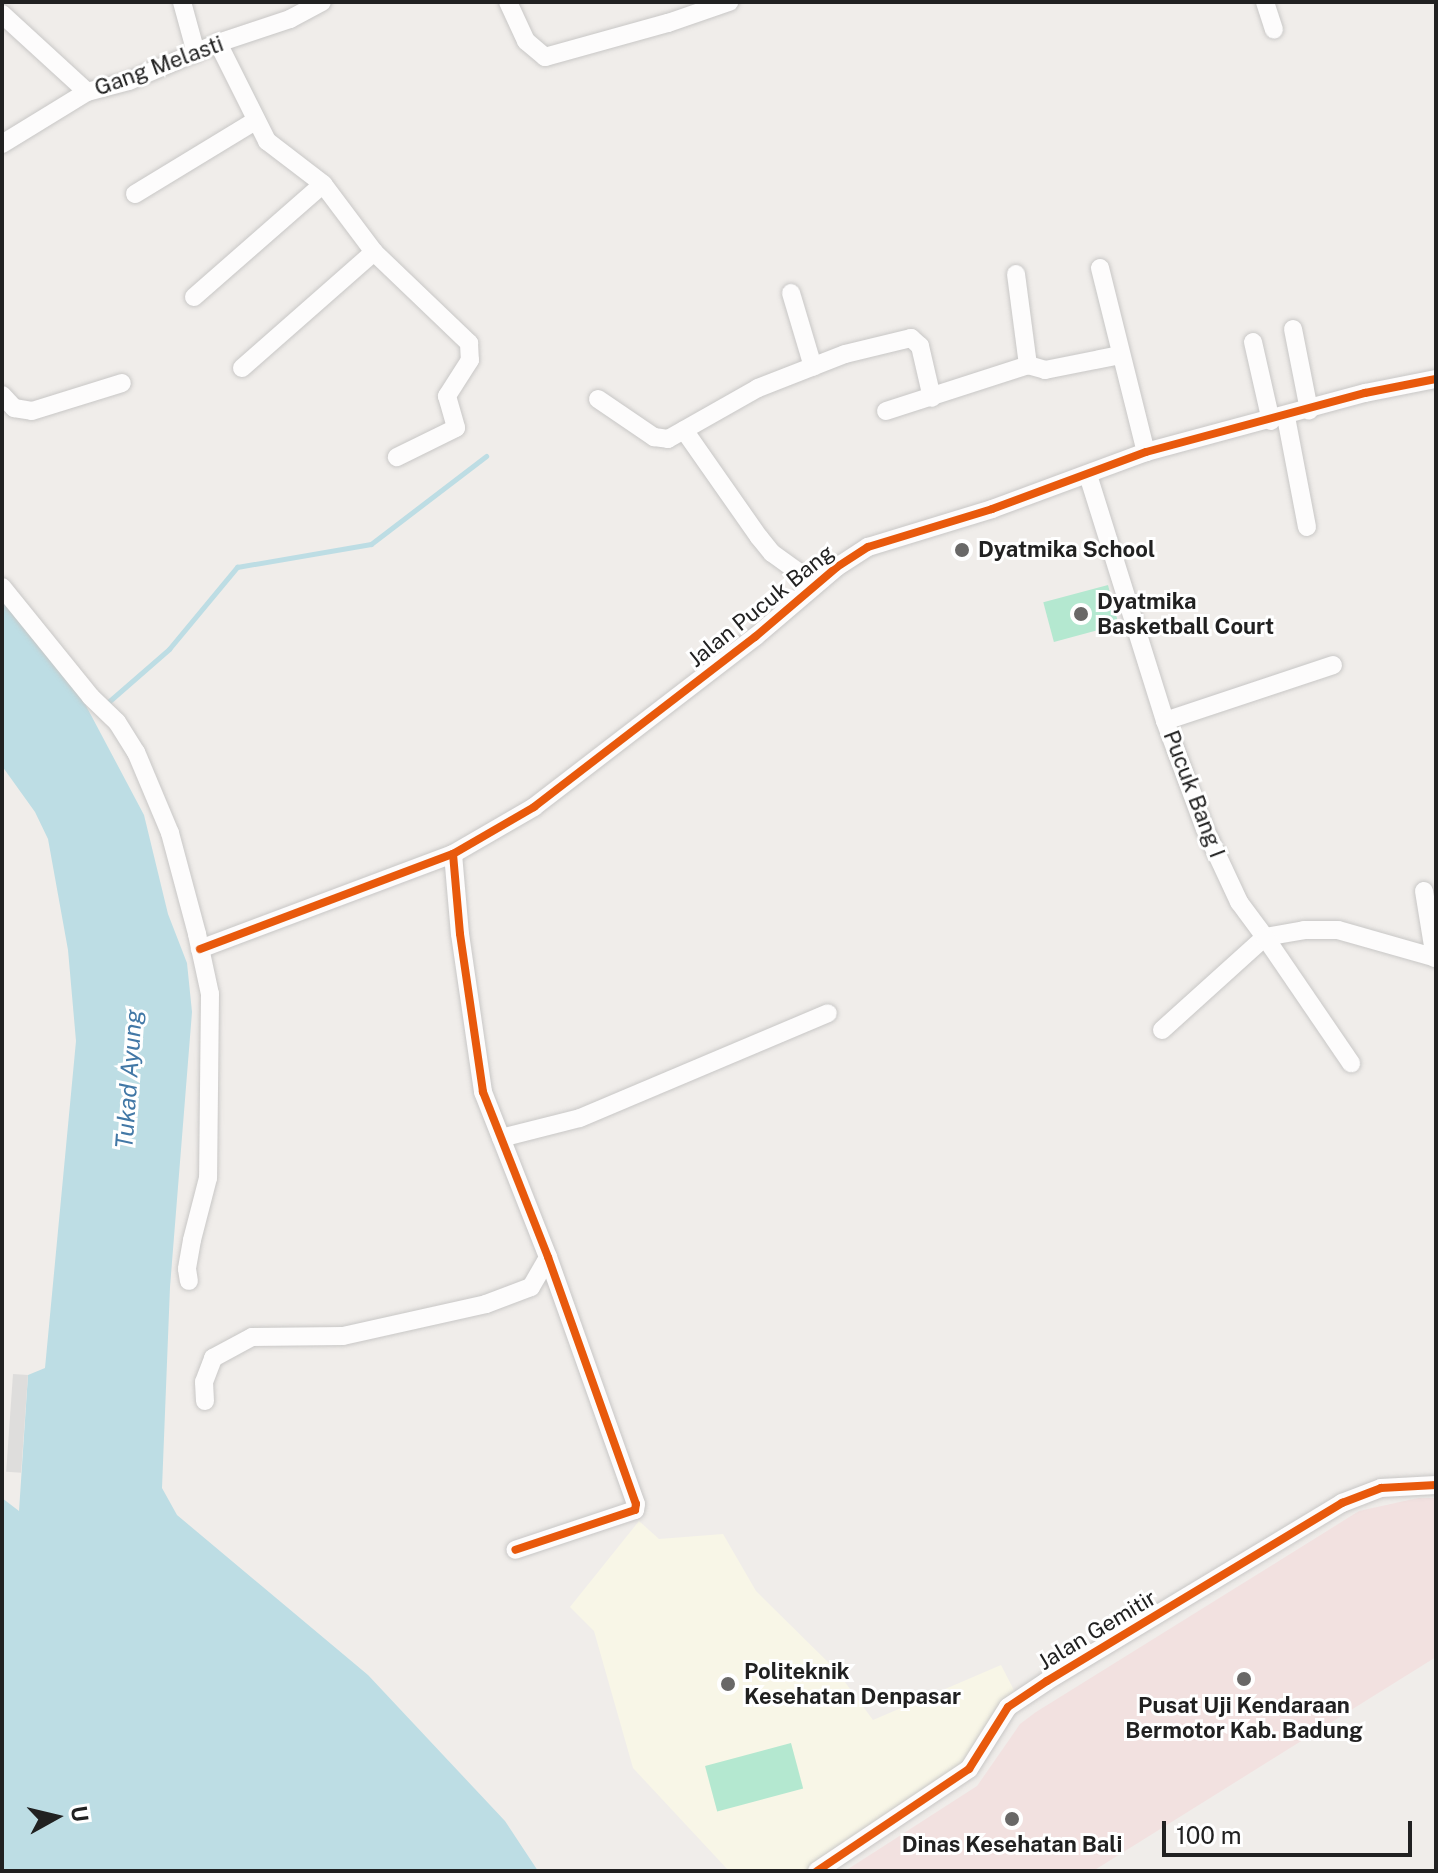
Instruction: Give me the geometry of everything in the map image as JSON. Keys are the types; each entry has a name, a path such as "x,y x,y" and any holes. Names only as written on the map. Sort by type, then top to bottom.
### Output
{"street":[{"path":"182,2 196,53"},
{"name":"Gang Melasti","path":"2,144 87,92 129,81 218,43 290,19 322,2"},
{"path":"508,2 526,41 545,57 627,36 729,2"},
{"path":"1265,2 1274,30"},
{"path":"2,14 87,92"},
{"path":"218,43 267,141 323,184 374,252 464,337 471,350 470,360 447,396 456,428 397,457"},
{"path":"135,194 255,121"},
{"path":"194,297 323,184"},
{"path":"242,368 374,252"},
{"path":"1100,268 1146,452"},
{"path":"1016,274 1028,365"},
{"path":"791,293 813,367"},
{"path":"1293,329 1309,410"},
{"path":"598,399 662,440 758,388 845,354 911,338 920,346 932,398"},
{"path":"1253,342 1278,419 1307,527"},
{"path":"886,411 1028,365 1045,370 1120,355"},
{"name":"Jalan Pucuk Bang","path":"200,949 453,854 534,807 755,637 815,584 847,560 886,538 992,509 1146,452 1278,419 1365,393 1436,379"},
{"path":"2,395 14,408 32,411 122,383"},
{"path":"684,430 772,553 815,584"},
{"name":"Pucuk Bang I","path":"1088,475 1165,721 1216,853 1239,902 1351,1063"},
{"path":"2,587 91,697 117,722 149,778 170,833 210,994 208,1178 192,1240 187,1269 189,1281"},
{"path":"1165,721 1333,665"},
{"path":"453,854 460,934 483,1092 548,1257 636,1508 515,1550"},
{"path":"1162,1030 1265,937 1304,930 1338,930 1435,958 1424,891"},
{"path":"501,1138 580,1118 828,1013"},
{"path":"205,1401 206,1368 213,1358 240,1342 252,1337 301,1333 343,1336 486,1304 531,1287 548,1257"},
{"name":"Jalan Gemitir","path":"817,1871 969,1769 1008,1707 1047,1681 1342,1503 1381,1488 1436,1485"}],"shaded area":[{"name":"Pusat Uji Kendaraan Bermotor Kab. Badung","path":"1418,1498 1436,1498 1436,1657 1093,1871 845,1871 977,1786 1020,1724 1036,1712 1359,1511"},
{"name":"Politeknik Kesehatan Denpasar","path":"639,1521 659,1539 723,1534 756,1591 836,1670 873,1720 1001,1665 1018,1698 969,1765 812,1871 729,1871 633,1768 594,1631 570,1607"}],"green space":[{"name":"Dyatmika Basketball Court","path":"1108,585 1119,625 1054,642 1043,602"},
{"path":"791,1743 803,1788 717,1811 705,1766"}],"water":[{"name":"Tukad Ayung","path":"2,600 83,700 144,815 168,914 187,963 192,1012 170,1287 162,1488 177,1515 368,1675 505,1821 538,1871 2,1871 2,1498 19,1511 28,1375 45,1368 76,1041 68,950 48,839 35,812 2,766"}],"pier":[{"path":"13,1374 28,1375 21,1473 6,1472"}],"waterway":[{"path":"106,704 169,649 237,567 371,544 486,456"}],"cycle path":[{"path":"200,949 453,854 534,807 755,637 837,567 868,547 992,509 1146,452 1365,393 1436,379"},
{"path":"453,854 460,934 483,1092 548,1257 636,1504 635,1510 515,1550"},
{"path":"817,1871 969,1769 1008,1707 1047,1681 1342,1503 1381,1488 1436,1485"}],"place":[{"name":"Dyatmika School","path":"962,550"},
{"name":"Dyatmika Basketball Court","path":"1081,614"},
{"name":"Pusat Uji Kendaraan Bermotor Kab. Badung","path":"1244,1679"},
{"name":"Politeknik Kesehatan Denpasar","path":"728,1684"},
{"name":"Dinas Kesehatan Bali","path":"1012,1819"}]}
